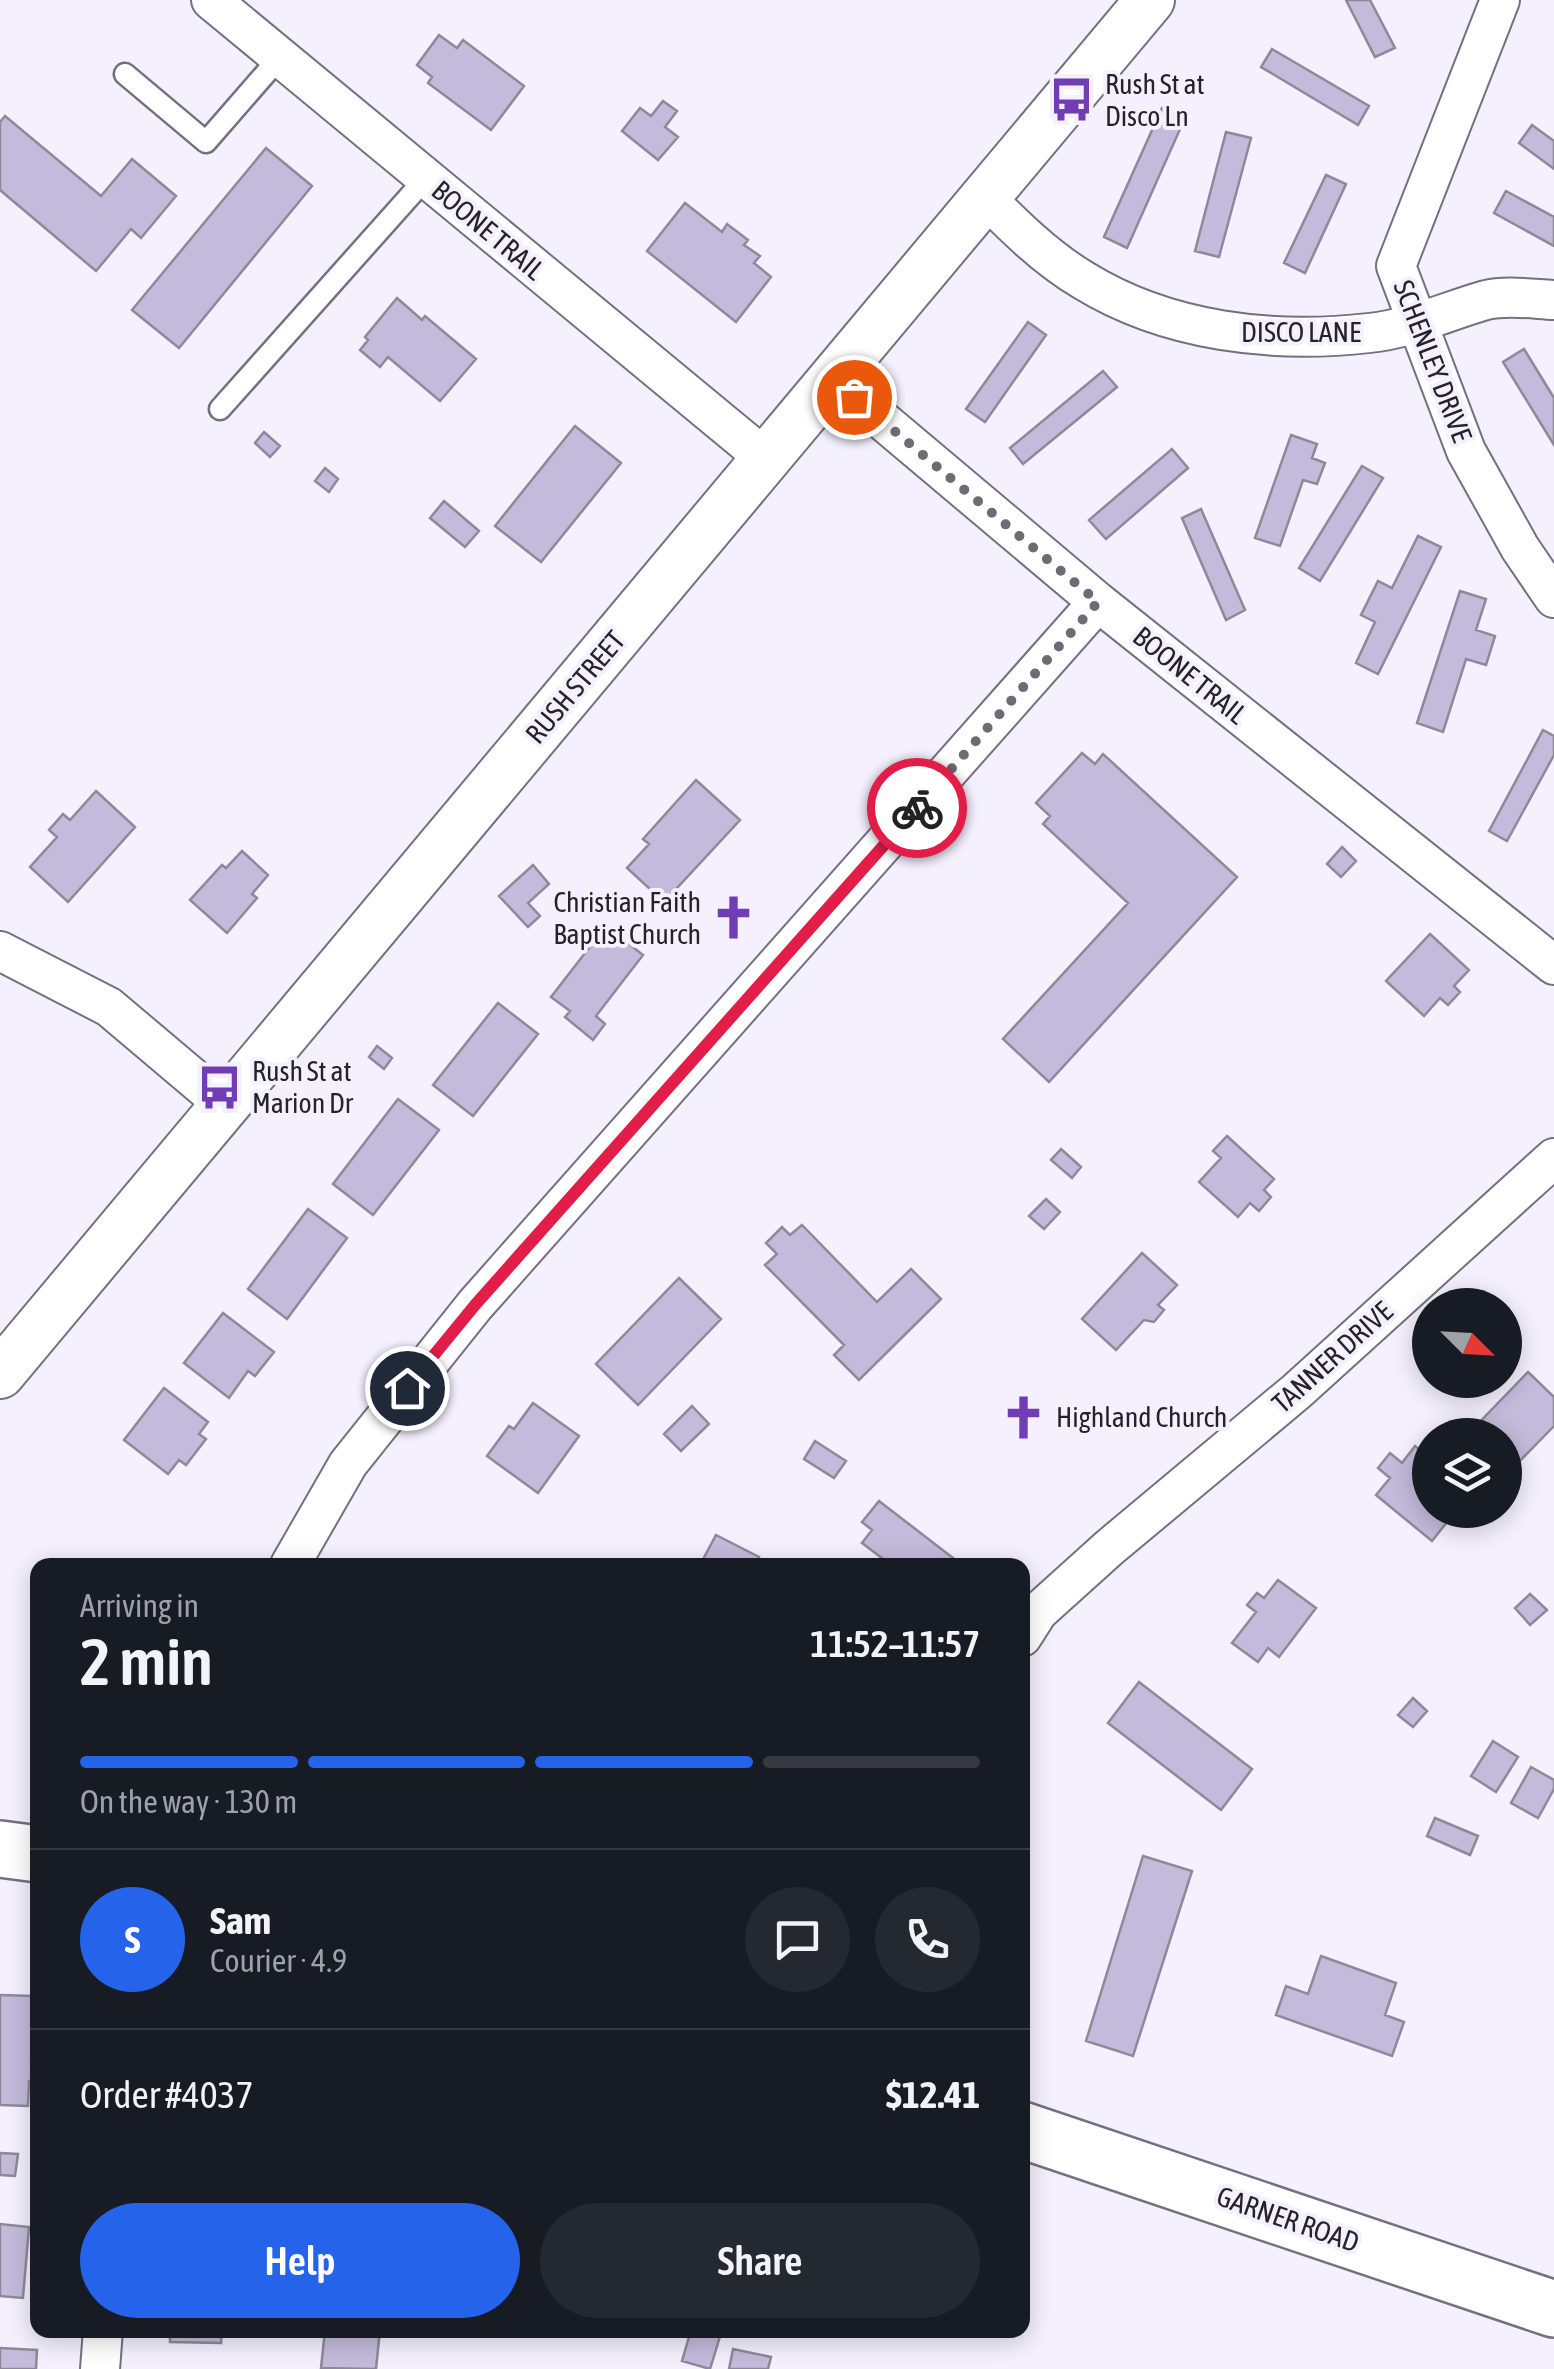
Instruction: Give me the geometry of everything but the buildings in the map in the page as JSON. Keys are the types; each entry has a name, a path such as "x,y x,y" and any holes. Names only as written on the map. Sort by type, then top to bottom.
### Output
{"main road":[{"path":"0,1849 30,1853"},
{"name":"GARNER ROAD","path":"1030,2133 1554,2309"}],"street":[{"name":"BOONE TRAIL","path":"211,0 766,458"},
{"name":"RUSH STREET","path":"0,1374 1150,0"},
{"name":"SCHENLEY DRIVE","path":"1500,0 1396,266 1466,451 1520,548 1554,598"},
{"name":"DISCO LANE","path":"985,196 1025,237 1082,280 1131,306 1224,331 1271,337 1370,334 1418,324 1490,299 1554,300"},
{"name":"BOONE TRAIL","path":"832,378 1098,602 1554,965"},
{"path":"294,1558 348,1464 475,1305 1098,602"},
{"path":"0,951 109,1007 225,1105"},
{"name":"TANNER DRIVE","path":"1030,1624 1038,1612 1109,1548 1297,1391 1554,1158"},
{"path":"100,2369 102,2338"}],"lane":[{"path":"124,74 206,142 280,57"},
{"path":"220,409 426,178"}],"way so far":[{"path":"854,397 1098,602 917,808"}],"place":[{"name":"Rush St at Disco Ln","path":"1072,100"},
{"name":"Christian Faith Baptist Church","path":"734,918"},
{"name":"Rush St at Marion Dr","path":"219,1087"},
{"name":"Highland Church","path":"1023,1417"}],"route":[{"path":"407,1388 475,1305 917,808"}]}
